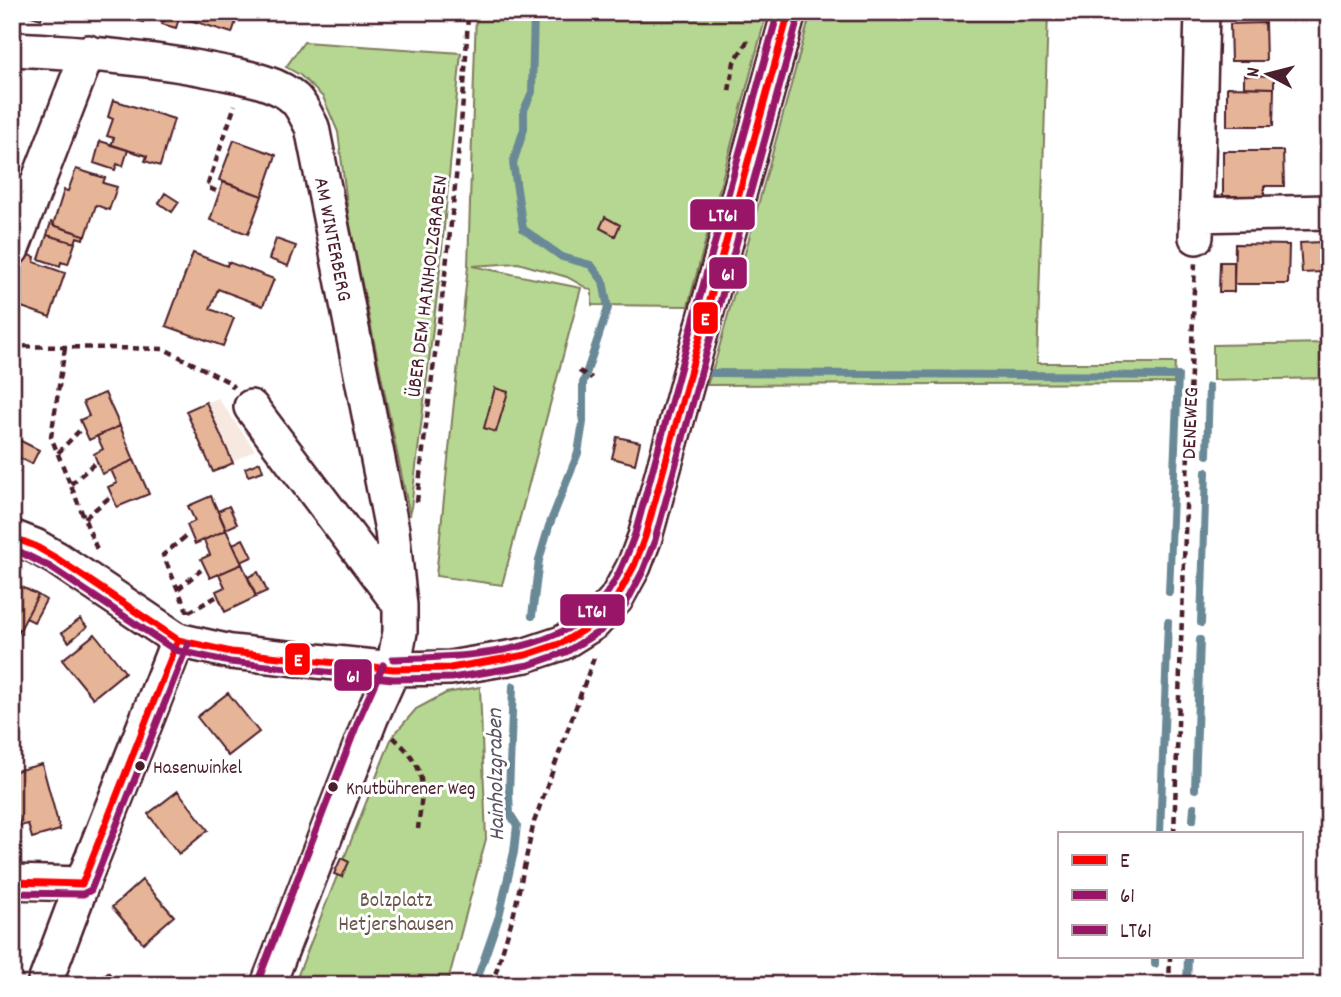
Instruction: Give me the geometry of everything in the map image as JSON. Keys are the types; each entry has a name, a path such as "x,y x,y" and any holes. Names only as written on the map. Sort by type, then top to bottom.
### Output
{"street":[{"path":"12,537 35,546 231,652 393,669 450,668 526,655 562,643 594,623 616,598 634,566 645,537 789,12"},
{"path":"1202,12 1196,226 1329,212"},
{"name":"AM WINTERBERG","path":"12,49 88,52 166,61 245,77 273,86 296,100 312,127 392,530 400,605 400,632 393,669"},
{"path":"12,249 88,52"},
{"path":"251,407 400,605"},
{"path":"44,985 183,626"},
{"path":"268,985 371,718 393,669"},
{"path":"12,882 82,884"}],"path":[{"name":"ÜBER DEM HAINHOLZGRABEN","path":"417,505 442,309 466,65 468,12"},
{"path":"729,91 734,62 753,32"},
{"path":"216,191 206,187 245,77"},
{"name":"DENEWEG","path":"1174,832 1196,226"},
{"path":"12,346 164,349 229,382 251,407"},
{"path":"65,348 51,437 99,554"},
{"path":"579,371 592,378"},
{"path":"58,453 79,431"},
{"path":"71,484 95,463"},
{"path":"12,483 18,471"},
{"path":"85,519 110,497"},
{"path":"183,626 178,589 163,555 186,537"},
{"path":"178,589 201,570"},
{"path":"183,626 216,597"},
{"path":"492,985 514,913 534,822 596,652 594,623"},
{"path":"371,718 404,747 420,770 423,784 418,829"},
{"path":"1169,985 1170,958"}],"shaded area":[{"path":"218,398 255,450 213,472 186,411"}],"green space":[{"path":"476,12 767,12 688,306 592,305 592,291 567,277 518,263 472,266 581,288 502,585 436,576 468,266"},
{"path":"811,12 1048,12 1037,363 1175,363 1174,383 707,385"},
{"path":"304,42 461,53 439,279 410,516 349,220 338,132 323,97 300,75 286,67"},
{"path":"1329,343 1329,378 1213,380 1213,345"},
{"name":"Bolzplatz Hetjershausen","path":"480,687 486,839 447,985 294,985 392,737 416,709 446,693"}],"building":[{"path":"19,12 43,12 41,19"},
{"path":"44,12 64,12 62,18"},
{"path":"111,12 146,12 143,22"},
{"path":"146,12 166,12 164,21 145,15"},
{"path":"166,12 181,12 176,28 162,24"},
{"path":"181,12 239,12 232,33 180,17"},
{"path":"1265,23 1266,61 1231,61 1230,24"},
{"path":"1244,75 1274,76 1274,88 1244,87"},
{"path":"1227,87 1274,88 1273,126 1227,126"},
{"path":"113,100 174,119 160,166 145,161 147,156 111,145 114,138 107,136 113,119 108,117"},
{"path":"234,140 276,155 262,196 219,180"},
{"path":"100,141 128,150 123,166 117,164 115,170 94,163"},
{"path":"1223,151 1283,151 1284,186 1264,186 1264,196 1223,196"},
{"path":"76,169 105,178 103,183 117,187 109,210 96,205 86,236 53,225 64,190 68,191"},
{"path":"223,182 262,196 248,234 210,220"},
{"path":"165,193 179,202 172,212 159,203"},
{"path":"605,217 620,225 615,236 600,228"},
{"path":"51,222 84,235 83,239 77,237 75,243 47,235"},
{"path":"47,235 75,243 68,264 61,262 60,266 39,259"},
{"path":"1321,235 1329,235 1329,268 1322,269"},
{"path":"276,239 296,246 288,266 269,259"},
{"path":"1321,242 1322,272 1302,273 1300,243"},
{"path":"1235,244 1289,245 1288,284 1234,284"},
{"path":"21,253 35,257 34,262 65,273 50,317 19,306 17,311 12,309 12,273 17,273"},
{"path":"193,253 227,266 228,262 274,279 263,306 218,289 210,309 234,318 223,346 166,326"},
{"path":"1220,262 1234,262 1234,292 1219,292"},
{"path":"495,388 508,392 496,432 484,428"},
{"path":"105,393 120,426 89,440 80,420 89,416 83,402"},
{"path":"206,402 233,463 213,472 186,411"},
{"path":"120,426 134,460 102,474 94,454 103,449 97,436"},
{"path":"12,433 19,436 12,449"},
{"path":"617,437 640,442 635,464 612,458"},
{"path":"17,439 39,450 32,464 12,454"},
{"path":"134,460 149,494 117,507 108,487 117,483 111,470"},
{"path":"260,462 263,471 248,476 245,468"},
{"path":"211,496 226,530 195,544 187,525 195,521 188,506"},
{"path":"229,506 237,524 226,529 218,511"},
{"path":"226,530 242,564 210,578 201,559 210,555 204,540"},
{"path":"243,539 252,557 241,562 233,544"},
{"path":"242,564 256,597 225,612 216,591 225,587 219,574"},
{"path":"258,572 267,591 256,596 248,577"},
{"path":"12,582 38,595 20,630 12,626"},
{"path":"38,595 46,600 34,622 26,618"},
{"path":"80,619 87,627 69,642 62,633"},
{"path":"12,626 20,630 14,642 12,642"},
{"path":"95,634 125,672 93,698 62,660"},
{"path":"228,693 259,732 228,756 197,717"},
{"path":"42,764 60,830 32,838 28,824 20,826 12,797 12,772"},
{"path":"178,791 208,830 179,854 148,814"},
{"path":"341,858 349,862 342,877 334,874"},
{"path":"142,880 174,916 143,943 112,907"},
{"path":"108,972 119,985 93,985"}],"waterway":[{"name":"Hainholzgraben","path":"532,616 539,560 549,526 578,453 583,422 583,383 608,308 603,281 591,265 562,257 523,229 513,163 524,129 524,110 532,92 534,12"},
{"path":"712,373 1178,376 1169,592"},
{"path":"1207,455 1209,387"},
{"path":"1201,623 1206,472"},
{"path":"1160,832 1168,622"},
{"path":"1195,789 1200,640"},
{"name":"Hainholzgraben","path":"475,985 499,916 514,852 517,825 510,814 509,794 513,686"},
{"path":"1193,820 1194,807"},
{"path":"1155,958 1155,964"},
{"path":"1187,985 1188,958"}],"transit line":[{"name":"LT61","path":"393,659 471,655 526,645 574,625 594,609 613,584 635,534 778,12"},
{"name":"E","path":"12,537 56,558 178,640 231,652 393,669 450,668 526,655 562,643 594,623 616,599 634,566 645,537 789,12"},
{"name":"61","path":"12,548 50,567 175,650 230,662 393,679 452,678 529,665 566,652 600,631 625,605 655,540 799,15"},
{"name":"E","path":"12,882 82,884 178,640"},
{"name":"61","path":"12,893 83,894 91,890 188,644"},
{"name":"LT61","path":"258,981 361,714 383,665"}],"place":[{"name":"Hasenwinkel","path":"140,766"},
{"name":"Knutbührener Weg","path":"333,787"}]}
